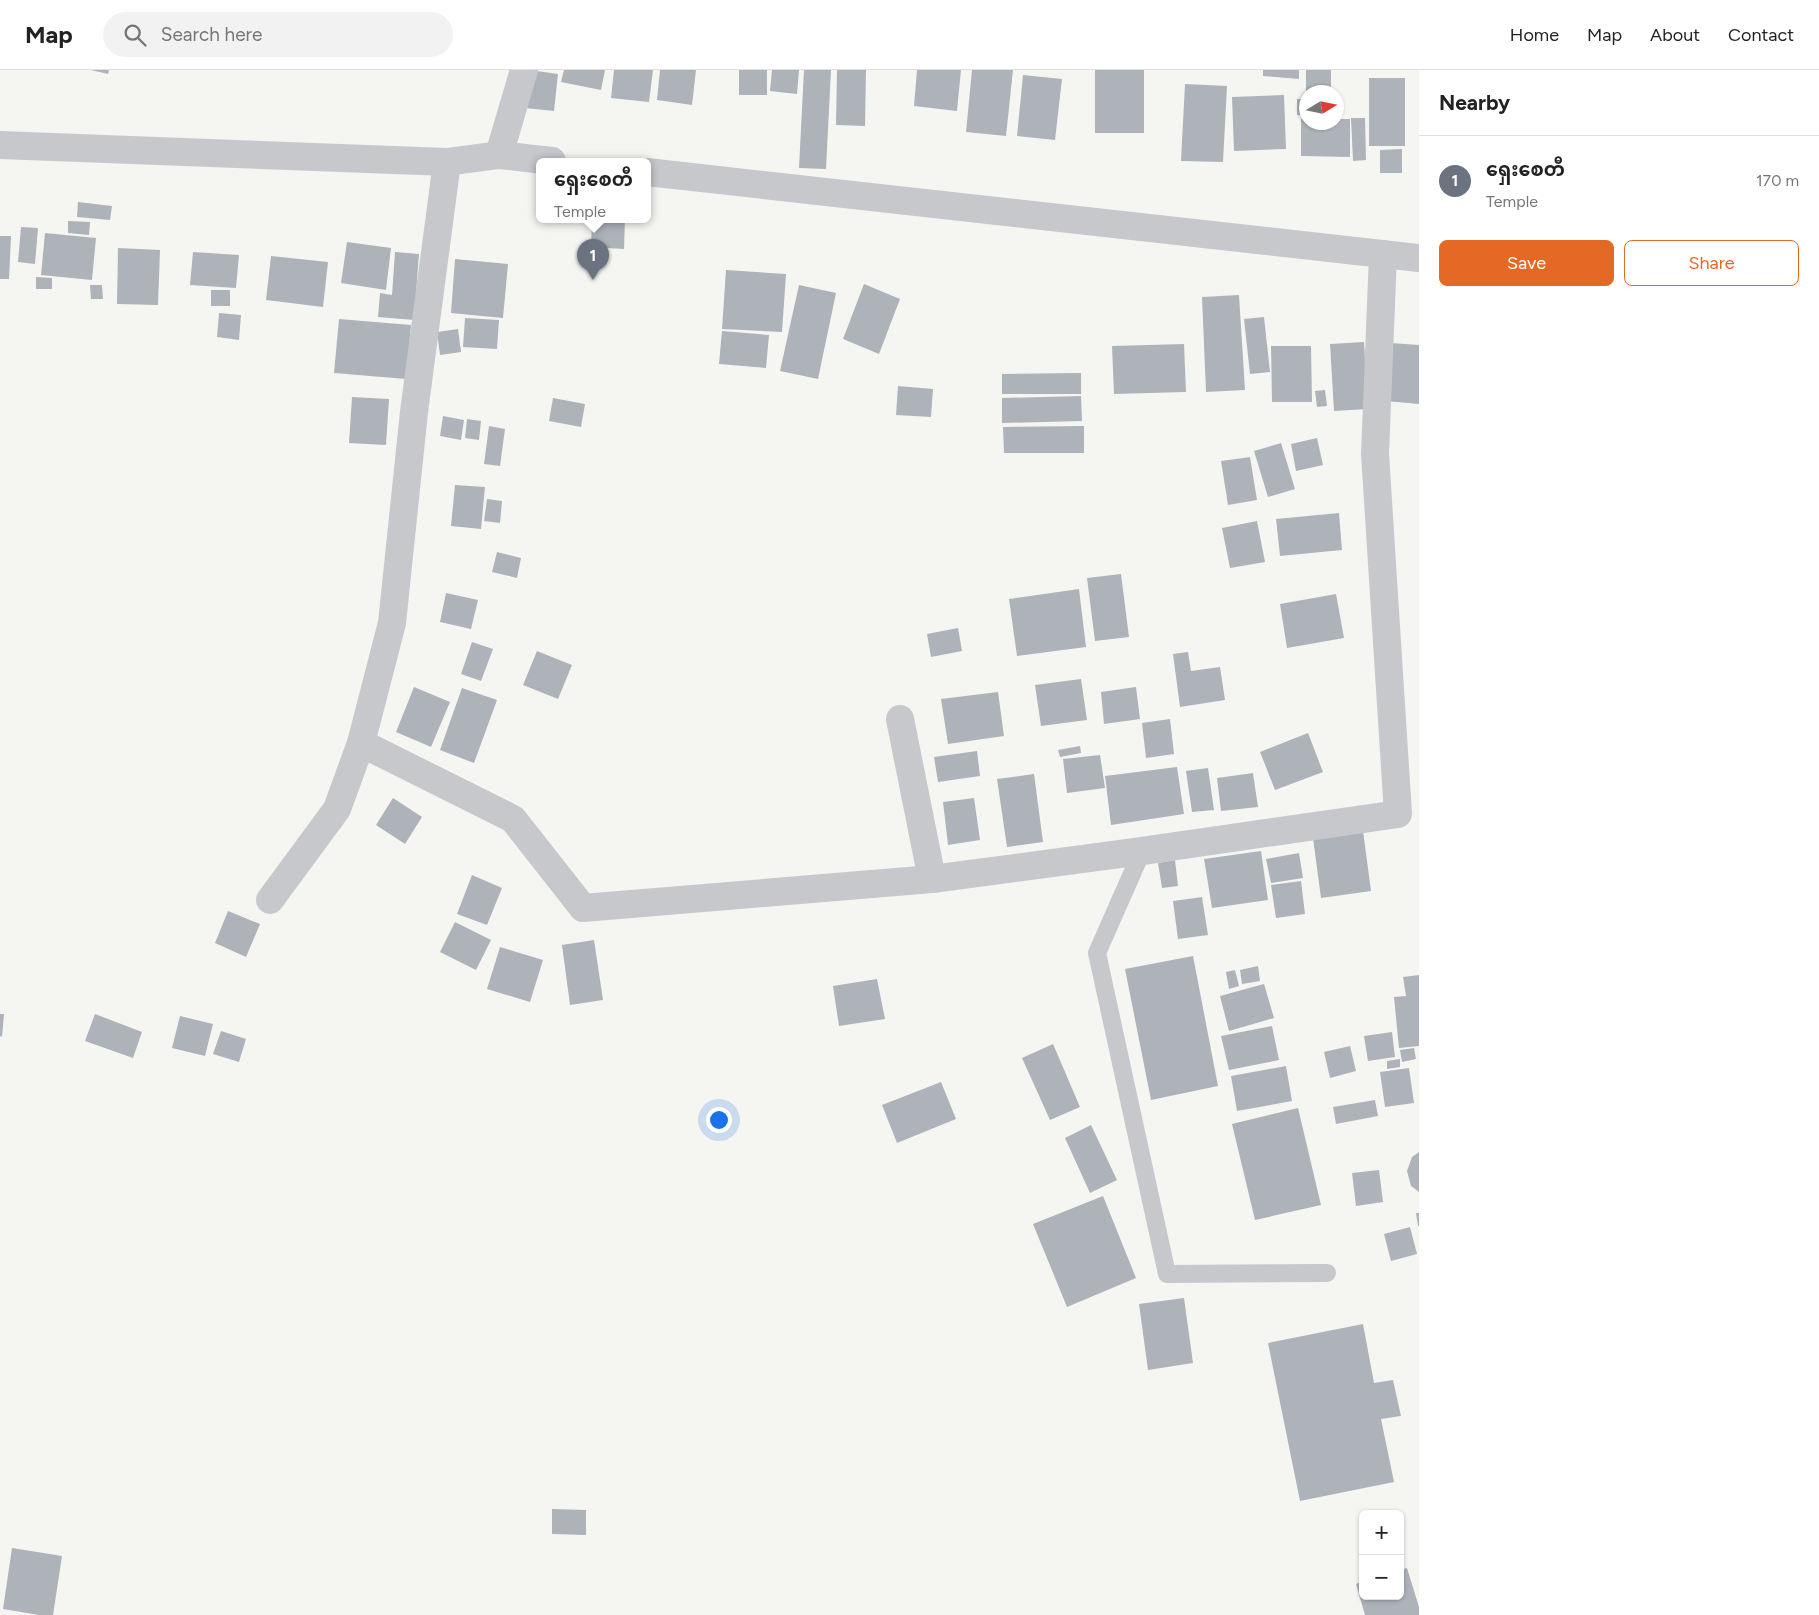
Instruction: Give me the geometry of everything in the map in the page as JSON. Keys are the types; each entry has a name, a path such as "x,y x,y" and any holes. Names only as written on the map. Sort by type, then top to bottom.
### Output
{"street":[{"path":"499,155 524,70"},
{"path":"0,144 447,162 499,155 536,159"},
{"path":"270,900 337,809 361,743 392,623 414,412 447,162"},
{"path":"651,172 1419,258"},
{"path":"361,743 513,819 583,908 932,879 1398,814 1375,454 1383,254"},
{"path":"900,720 932,879"}],"lane":[{"path":"1142,851 1097,953 1167,1274 1327,1273"}],"building":[{"path":"91,70 109,70 108,74"},
{"path":"530,70 558,74 554,111 525,108"},
{"path":"564,70 605,70 601,90 561,82"},
{"path":"614,70 653,70 649,102 611,98"},
{"path":"660,70 696,70 692,105 657,100"},
{"path":"739,70 767,70 767,95 739,95"},
{"path":"772,70 799,70 797,94 770,91"},
{"path":"804,70 831,70 826,169 799,168"},
{"path":"837,70 866,70 865,126 836,125"},
{"path":"917,70 961,70 957,111 914,106"},
{"path":"972,70 1013,70 1006,136 966,132"},
{"path":"1095,70 1144,70 1144,133 1095,133"},
{"path":"1263,70 1299,70 1299,79 1263,76"},
{"path":"1306,70 1331,70 1331,85 1306,85"},
{"path":"1023,75 1062,79 1055,140 1017,136"},
{"path":"1369,78 1405,78 1405,146 1369,146"},
{"path":"1185,84 1227,86 1223,162 1181,161"},
{"path":"1284,95 1286,149 1234,151 1232,97"},
{"path":"1297,99 1299,99 1299,115 1297,115"},
{"path":"1351,118 1365,118 1366,160 1353,161"},
{"path":"1344,119 1350,119 1350,157 1301,156 1301,130 1344,130"},
{"path":"1402,149 1402,173 1380,173 1380,150"},
{"path":"78,202 112,206 110,220 77,217"},
{"path":"68,221 90,222 89,235 68,233"},
{"path":"592,223 625,223 624,249 591,247"},
{"path":"21,227 38,228 35,264 18,262"},
{"path":"45,233 96,238 92,280 41,275"},
{"path":"0,236 11,236 9,279 0,279"},
{"path":"347,242 391,248 386,290 341,283"},
{"path":"118,248 160,250 158,305 117,304"},
{"path":"193,252 239,255 236,288 190,285"},
{"path":"395,252 419,254 414,320 378,317 380,293 392,295"},
{"path":"271,256 328,262 323,307 266,300"},
{"path":"455,259 508,264 503,318 451,313"},
{"path":"726,270 786,274 782,332 722,329"},
{"path":"36,277 52,278 52,289 36,289"},
{"path":"864,284 900,299 879,354 843,339"},
{"path":"90,285 102,285 103,299 91,299"},
{"path":"799,285 836,293 818,379 780,371"},
{"path":"211,290 230,290 230,306 211,306"},
{"path":"1239,295 1245,390 1206,392 1202,297"},
{"path":"219,313 241,315 239,340 217,337"},
{"path":"1264,317 1270,372 1250,374 1244,319"},
{"path":"465,318 499,320 497,349 463,347"},
{"path":"339,319 411,325 406,379 334,373"},
{"path":"458,329 461,352 440,355 437,332"},
{"path":"722,331 769,335 766,368 719,364"},
{"path":"1364,342 1368,409 1334,411 1330,344"},
{"path":"1391,343 1419,345 1419,404 1386,401"},
{"path":"1184,344 1186,392 1114,394 1112,346"},
{"path":"1271,346 1311,346 1312,402 1272,402"},
{"path":"1081,373 1081,394 1002,394 1002,374"},
{"path":"898,386 933,389 931,417 896,415"},
{"path":"1325,390 1327,406 1317,407 1315,391"},
{"path":"1081,396 1082,421 1002,423 1002,398"},
{"path":"352,397 389,399 386,445 349,443"},
{"path":"553,398 585,404 581,427 549,421"},
{"path":"443,416 464,420 461,440 440,436"},
{"path":"467,419 481,421 479,440 465,438"},
{"path":"489,426 505,429 500,466 484,464"},
{"path":"1084,426 1084,453 1004,453 1003,427"},
{"path":"1317,438 1323,465 1296,471 1291,444"},
{"path":"1281,443 1295,489 1268,497 1254,451"},
{"path":"1250,457 1257,500 1228,505 1221,461"},
{"path":"455,485 485,487 481,529 451,526"},
{"path":"487,499 502,501 500,523 484,521"},
{"path":"1339,513 1342,550 1280,556 1276,519"},
{"path":"1257,521 1265,562 1230,568 1222,528"},
{"path":"497,552 521,558 517,578 492,572"},
{"path":"1121,574 1129,637 1095,641 1087,578"},
{"path":"1079,589 1086,647 1017,656 1009,599"},
{"path":"446,593 478,600 471,629 440,622"},
{"path":"1336,594 1344,638 1287,648 1280,604"},
{"path":"958,628 962,651 931,657 927,634"},
{"path":"472,642 493,649 481,681 461,674"},
{"path":"537,651 572,665 558,699 523,685"},
{"path":"1188,652 1191,671 1220,667 1225,700 1180,707 1173,654"},
{"path":"1081,679 1087,720 1041,726 1035,685"},
{"path":"414,687 450,702 431,747 396,732"},
{"path":"1136,687 1140,719 1104,724 1101,692"},
{"path":"462,688 497,700 474,763 440,750"},
{"path":"998,692 1004,736 948,744 941,699"},
{"path":"1170,719 1174,754 1146,758 1142,723"},
{"path":"1308,733 1323,772 1275,790 1260,752"},
{"path":"1080,746 1081,753 1060,757 1058,750"},
{"path":"977,751 980,776 938,782 934,757"},
{"path":"1100,755 1105,788 1067,793 1063,759"},
{"path":"1177,767 1184,814 1111,825 1105,776"},
{"path":"1208,768 1214,810 1192,812 1186,771"},
{"path":"1253,773 1258,807 1221,811 1217,778"},
{"path":"1034,774 1043,842 1007,847 997,779"},
{"path":"393,798 422,817 405,844 376,825"},
{"path":"974,798 980,840 948,845 943,802"},
{"path":"1363,831 1371,891 1321,898 1313,838"},
{"path":"1261,851 1268,900 1212,908 1204,859"},
{"path":"1299,853 1303,878 1271,883 1266,859"},
{"path":"1175,860 1178,886 1162,888 1158,863"},
{"path":"472,875 502,888 487,925 457,914"},
{"path":"1301,881 1305,914 1276,918 1271,885"},
{"path":"1202,897 1208,935 1178,939 1173,901"},
{"path":"228,911 260,924 246,957 215,943"},
{"path":"455,922 491,940 476,970 440,952"},
{"path":"594,940 603,1000 570,1005 562,945"},
{"path":"500,947 543,960 530,1002 487,989"},
{"path":"1193,956 1218,1086 1151,1100 1125,969"},
{"path":"1258,966 1260,981 1242,984 1240,970"},
{"path":"1235,970 1239,986 1229,989 1226,972"},
{"path":"1419,975 1419,1046 1399,1048 1394,997 1406,996 1403,977"},
{"path":"877,979 885,1019 839,1026 833,986"},
{"path":"1264,984 1274,1018 1229,1031 1220,996"},
{"path":"0,1014 4,1014 2,1037 0,1036"},
{"path":"95,1014 142,1032 133,1058 85,1041"},
{"path":"180,1016 213,1024 205,1056 172,1048"},
{"path":"1272,1026 1279,1060 1229,1070 1221,1036"},
{"path":"221,1031 246,1039 239,1062 213,1054"},
{"path":"1392,1032 1395,1057 1368,1061 1364,1036"},
{"path":"1053,1044 1080,1107 1050,1120 1022,1058"},
{"path":"1350,1046 1356,1071 1330,1078 1324,1052"},
{"path":"1414,1048 1416,1059 1402,1062 1400,1050"},
{"path":"1400,1059 1400,1067 1387,1069 1387,1061"},
{"path":"1286,1066 1292,1101 1237,1111 1231,1076"},
{"path":"1409,1068 1414,1103 1385,1107 1380,1072"},
{"path":"941,1082 956,1119 897,1143 882,1105"},
{"path":"1375,1100 1378,1116 1336,1124 1333,1107"},
{"path":"1298,1108 1321,1205 1255,1220 1232,1124"},
{"path":"1091,1125 1117,1180 1090,1193 1065,1138"},
{"path":"1419,1152 1419,1192 1411,1186 1407,1171 1412,1157"},
{"path":"1379,1170 1383,1202 1356,1206 1352,1173"},
{"path":"1103,1196 1136,1278 1067,1307 1033,1224"},
{"path":"1416,1213 1419,1213 1419,1226 1418,1226"},
{"path":"1410,1227 1417,1254 1391,1261 1384,1234"},
{"path":"1184,1298 1193,1363 1148,1370 1139,1304"},
{"path":"1363,1324 1374,1383 1393,1380 1401,1416 1381,1419 1394,1482 1300,1501 1268,1343"},
{"path":"552,1509 586,1510 586,1535 552,1534"},
{"path":"12,1548 62,1556 53,1615 39,1615 3,1609"},
{"path":"1407,1568 1419,1607 1419,1615 1365,1615 1361,1600 1404,1600 1404,1569"},
{"path":"1359,1583 1359,1594 1356,1584"}],"place":[{"name":"ရှေးစေတီ","path":"593,280"}]}
